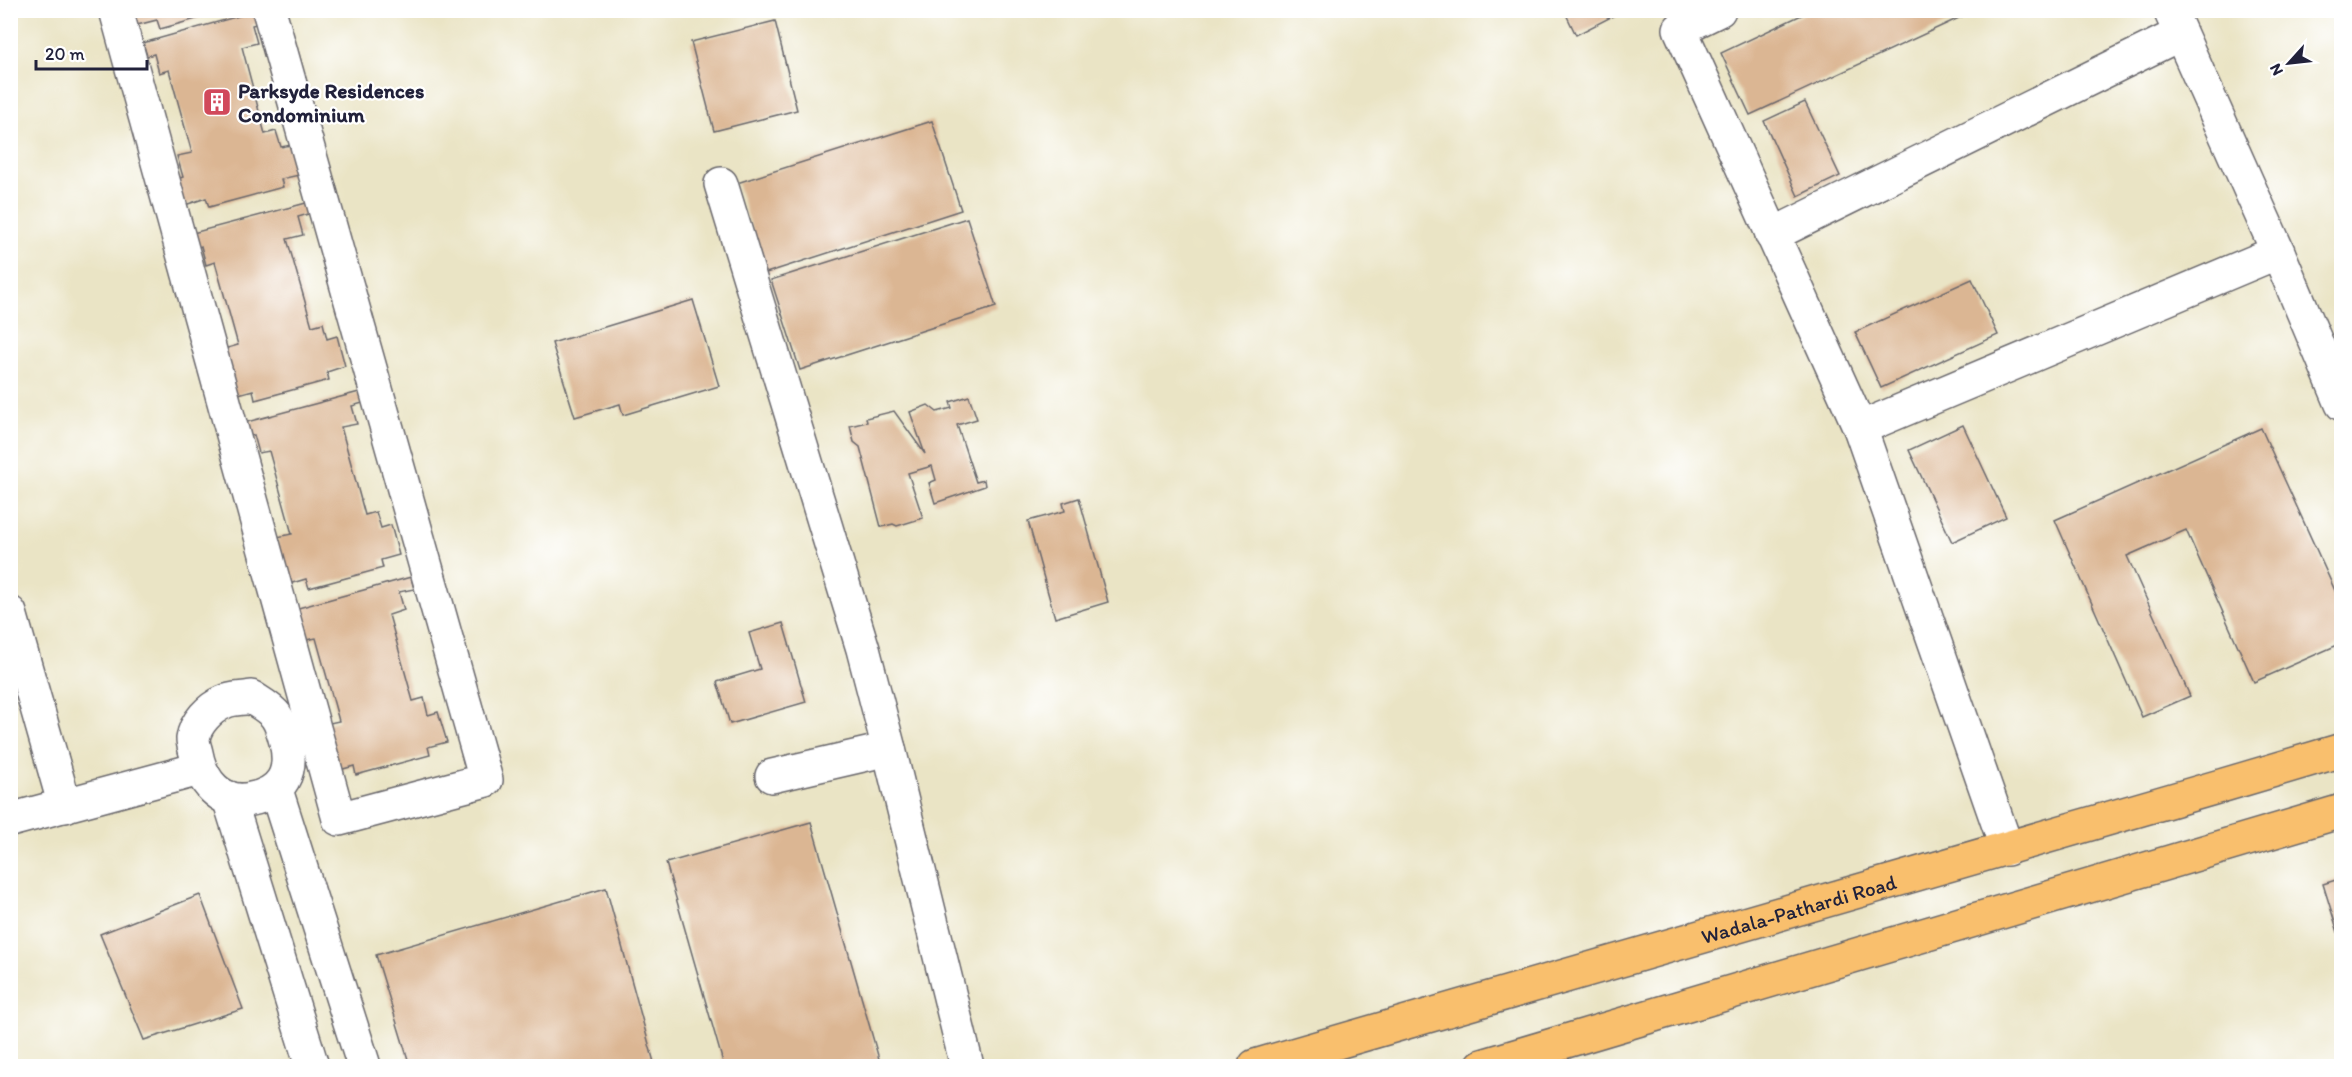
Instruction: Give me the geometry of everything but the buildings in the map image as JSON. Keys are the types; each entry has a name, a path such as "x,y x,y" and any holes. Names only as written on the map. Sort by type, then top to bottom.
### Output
{"main road":[{"name":"Wadala-Pathardi Road","path":"1255,1066 2342,750"},
{"path":"1482,1066 2342,811"}],"street":[{"path":"116,10 302,742 339,819 486,780 269,10"},
{"path":"1719,10 1680,29 1860,428 2007,849"},
{"path":"1772,235 2175,22 2278,252 2342,404"},
{"path":"721,184 863,649 967,1066"},
{"path":"1860,428 2278,252"},
{"path":"10,612 65,806"},
{"path":"251,697 267,707 302,742 289,765 286,776 276,790 250,800 229,798 209,786 199,769 193,739 203,716 225,701 251,697"},
{"path":"772,776 889,749"},
{"path":"10,820 199,769"},
{"path":"276,790 364,1066"},
{"path":"229,798 312,1066"}],"place":[{"name":"Parksyde Residences Condominium","path":"217,102"}]}
